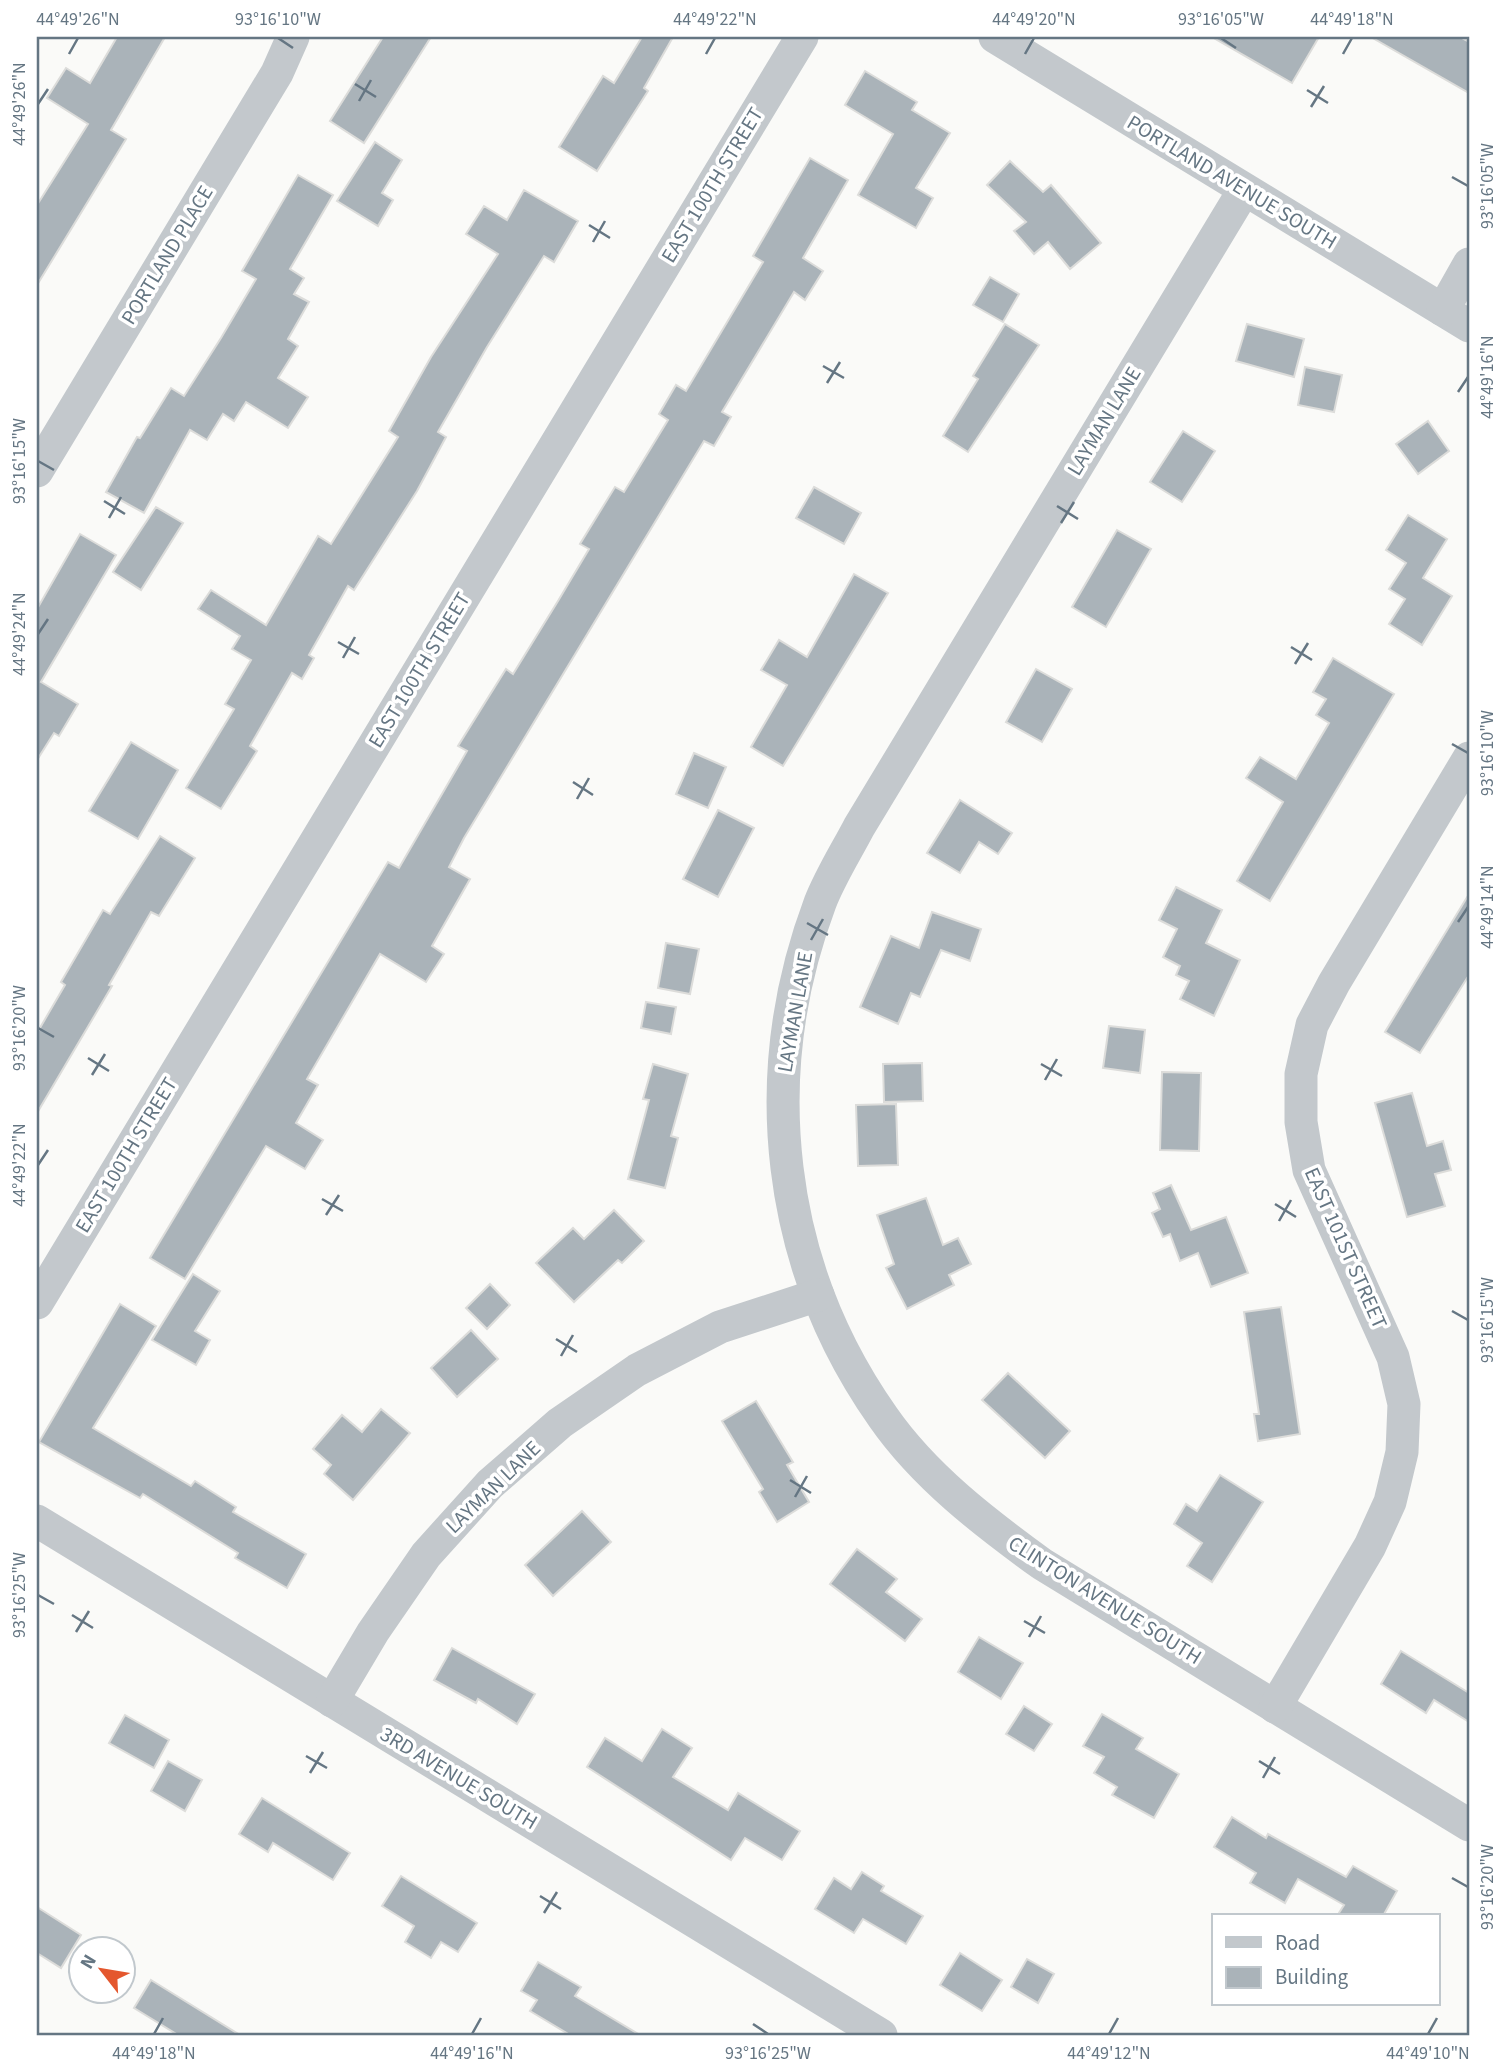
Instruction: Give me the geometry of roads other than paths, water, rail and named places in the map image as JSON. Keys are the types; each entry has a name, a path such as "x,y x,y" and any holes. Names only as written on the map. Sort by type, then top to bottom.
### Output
{"street":[{"name":"PORTLAND PLACE","path":"37,471 277,73 293,37"},
{"name":"EAST 100TH STREET","path":"37,1303 802,37"},
{"name":"PORTLAND AVENUE SOUTH","path":"995,37 1456,318"},
{"name":"LAYMAN LANE","path":"332,1700 373,1632 426,1555 490,1484 560,1423 637,1370 720,1327 818,1295 794,1218 782,1123 783,1056 797,977 820,901 859,827 1244,190"},
{"path":"1456,318 1469,264"},
{"name":"EAST 101ST STREET","path":"1275,1707 1370,1546 1390,1502 1402,1452 1404,1404 1389,1346 1309,1170 1301,1122 1301,1074 1312,1026 1334,983 1469,758"},
{"name":"CLINTON AVENUE SOUTH","path":"818,1295 846,1358 884,1419 931,1472 984,1522 1042,1564 1469,1825"},
{"name":"3RD AVENUE SOUTH","path":"37,1521 881,2035"}]}
